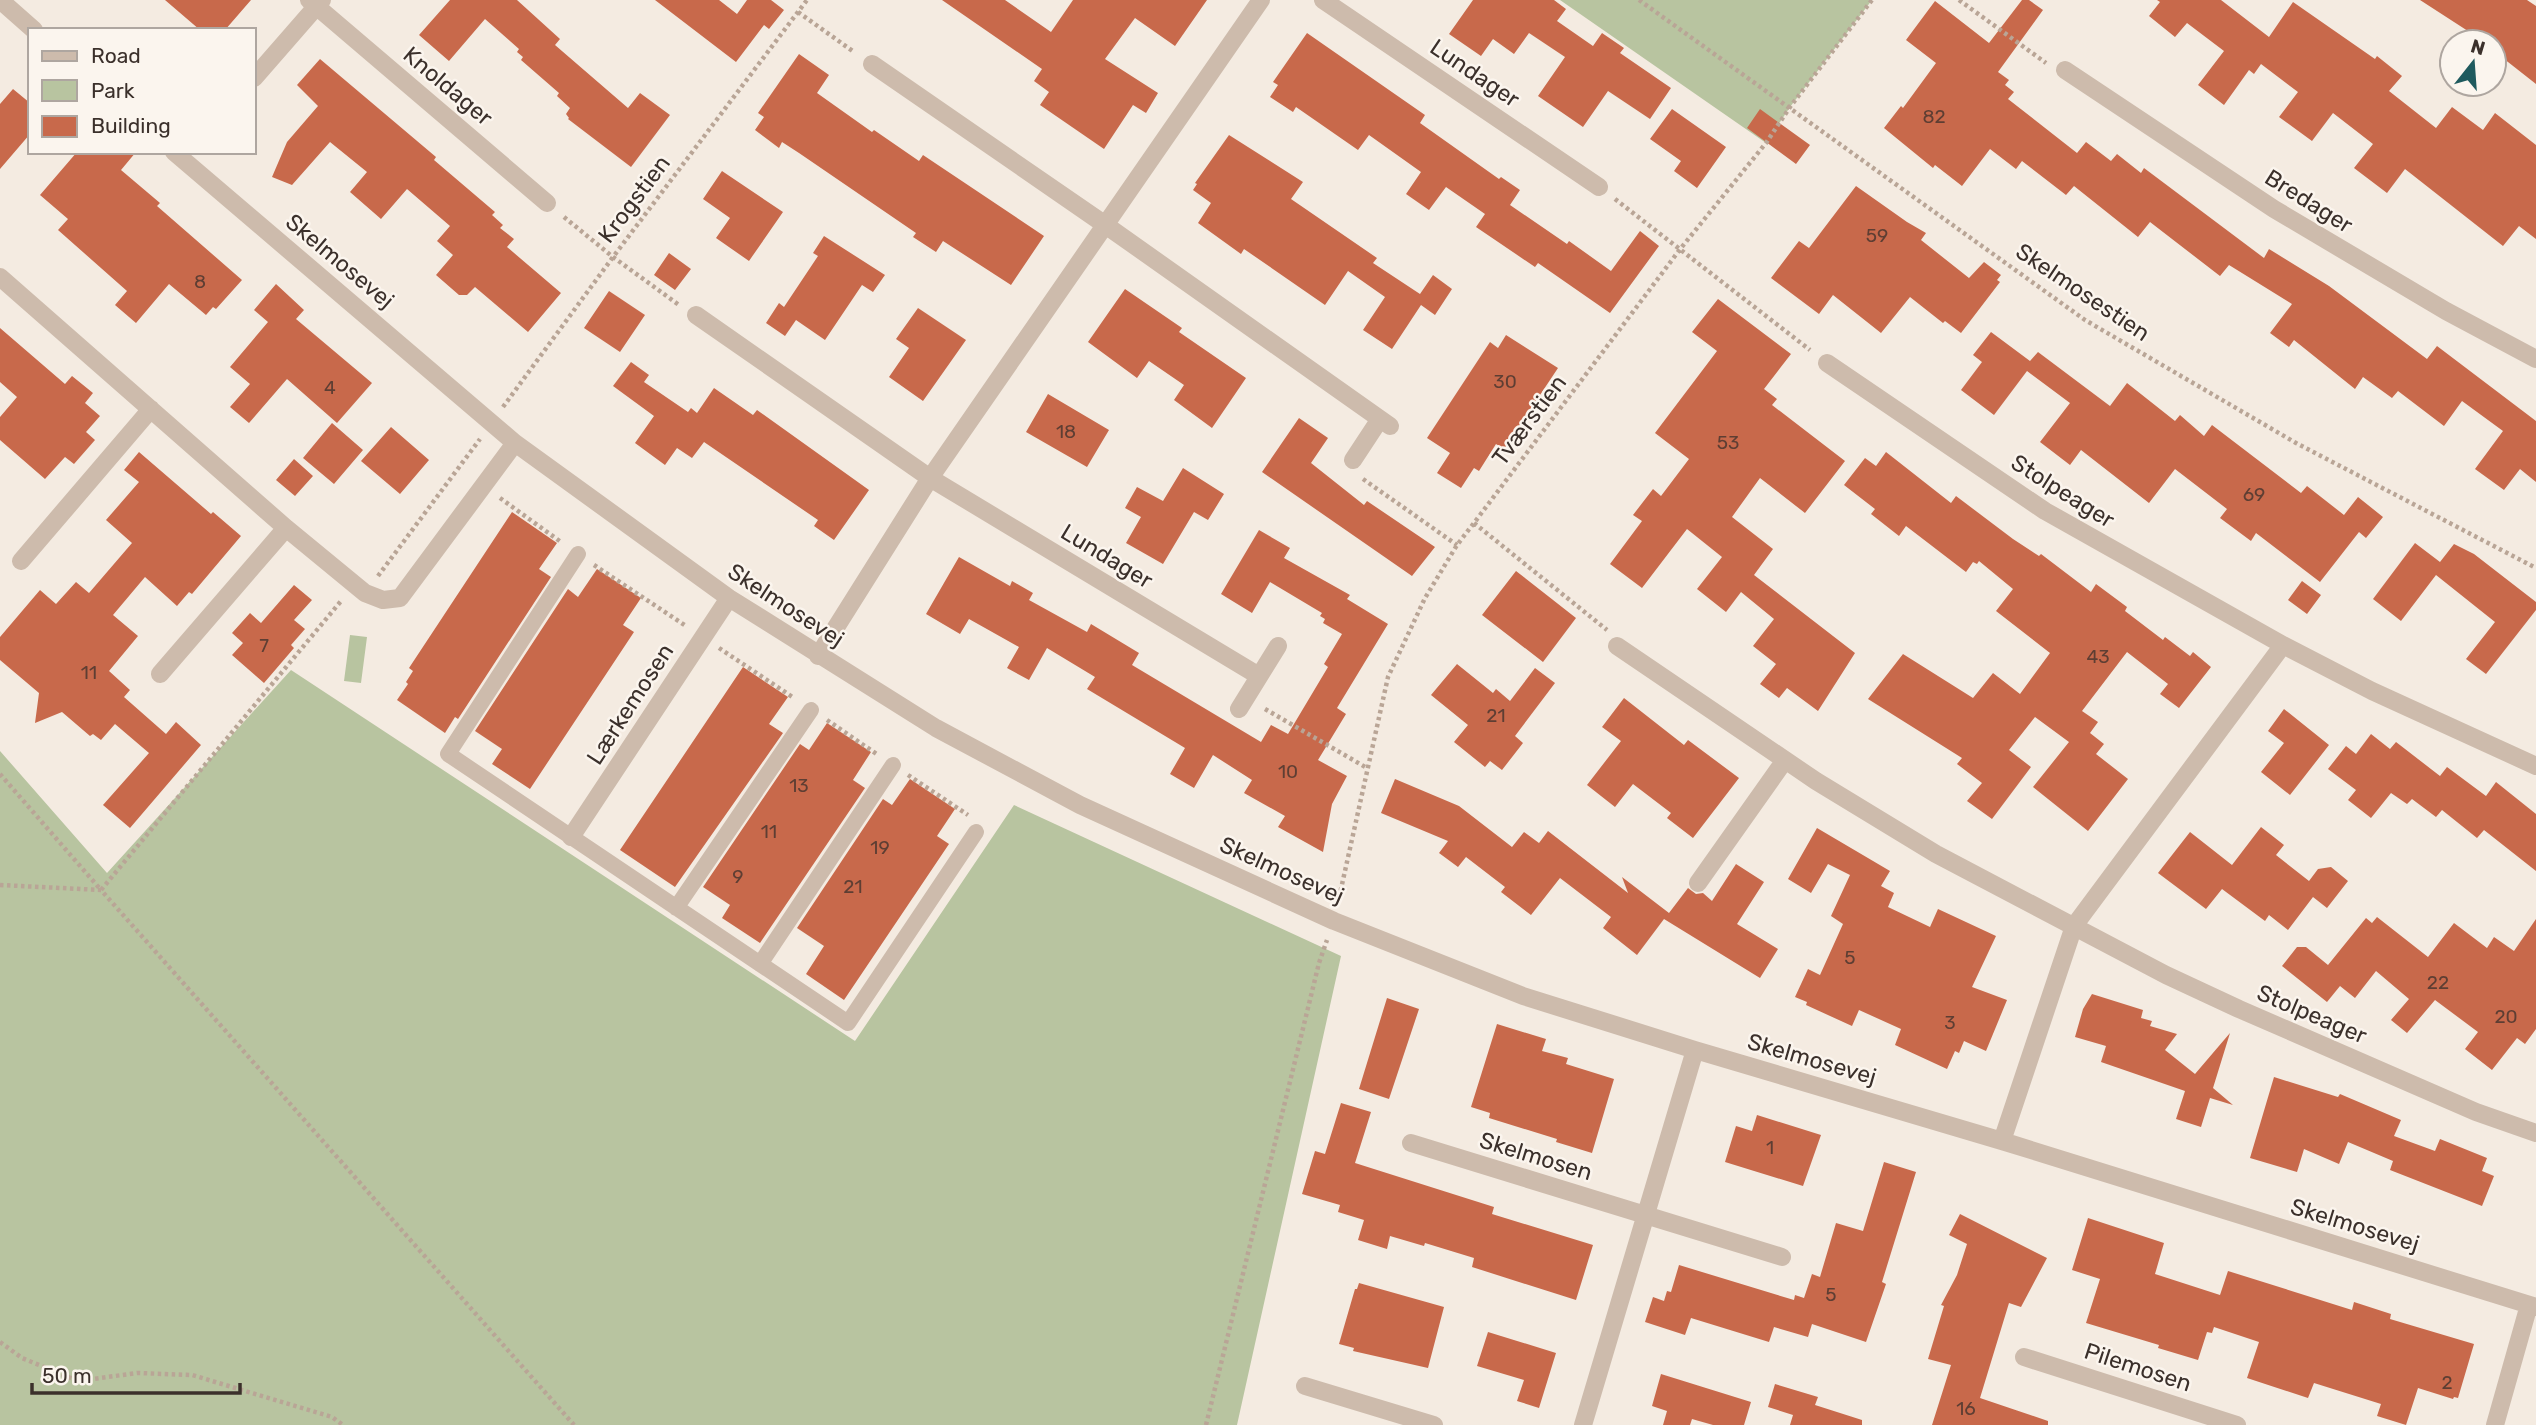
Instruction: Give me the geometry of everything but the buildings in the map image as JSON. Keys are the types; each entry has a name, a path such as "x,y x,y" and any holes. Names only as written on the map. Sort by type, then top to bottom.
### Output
{"street":[{"path":"0,0 32,28"},
{"path":"818,656 930,478 1261,0"},
{"name":"Lundager","path":"1323,0 1599,187"},
{"name":"Knoldager","path":"256,76 316,2 547,203"},
{"path":"872,64 1385,423 1353,460"},
{"name":"Bredager","path":"2065,70 2274,209 2446,311 2536,359"},
{"name":"Skelmosevej","path":"181,155 515,443 729,598 818,656 936,727 1080,805 1334,921 1522,996 2533,1306"},
{"path":"3,287 151,409 360,589 383,600 400,597 515,443"},
{"name":"Lundager","path":"696,316 930,478 1259,676"},
{"name":"Stolpeager","path":"1827,363 2045,511 2283,645 2372,691 2536,766"},
{"path":"21,561 151,409"},
{"path":"160,674 286,527"},
{"name":"Lærkemosen","path":"572,837 729,598"},
{"path":"2002,1141 2074,926 2283,645"},
{"path":"1243,703 1278,646"},
{"name":"Stolpeager","path":"1617,646 1785,760 1936,854 2166,975 2239,1009 2476,1112 2536,1133"},
{"path":"1698,883 1785,760"},
{"path":"1583,1425 1695,1050"},
{"name":"Skelmosen","path":"1411,1143 1782,1257"},
{"path":"2495,1425 2533,1306"},
{"name":"Pilemosen","path":"2024,1357 2237,1425"},
{"path":"1305,1386 1434,1425"}],"lane":[{"path":"578,554 448,754 848,1024 976,832"},
{"path":"676,908 811,710"},
{"path":"760,964 892,765"}],"path":[{"name":"Krogstien","path":"101,890 360,589 492,422 807,0"},
{"name":"Skelmosestien","path":"1639,0 2085,320 2296,443 2536,568"},
{"name":"Tværstien","path":"1206,1425 1320,963 1334,921 1388,677 1425,598 1457,545 1681,248 1766,143 1790,107 1872,0"},
{"path":"1959,0 2042,62 2065,70"},
{"path":"798,12 872,64"},
{"path":"1599,187 1827,363"},
{"path":"547,203 613,257 696,316"},
{"path":"1353,460 1363,479 1457,545"},
{"path":"484,485 578,554 977,821 976,832"},
{"path":"1474,523 1603,625 1617,646"},
{"path":"1243,703 1367,768"},
{"path":"0,774 574,1425"},
{"path":"0,885 101,890"},
{"path":"0,1342 22,1358 78,1381 137,1373 192,1375 332,1417 343,1425"}],"green space":[{"path":"1560,0 1872,0 1790,107 1766,143"},
{"path":"350,635 367,637 361,683 344,681"},
{"path":"291,670 855,1041 1014,805 1341,956 1237,1425 0,1425 0,751 107,873"}]}
